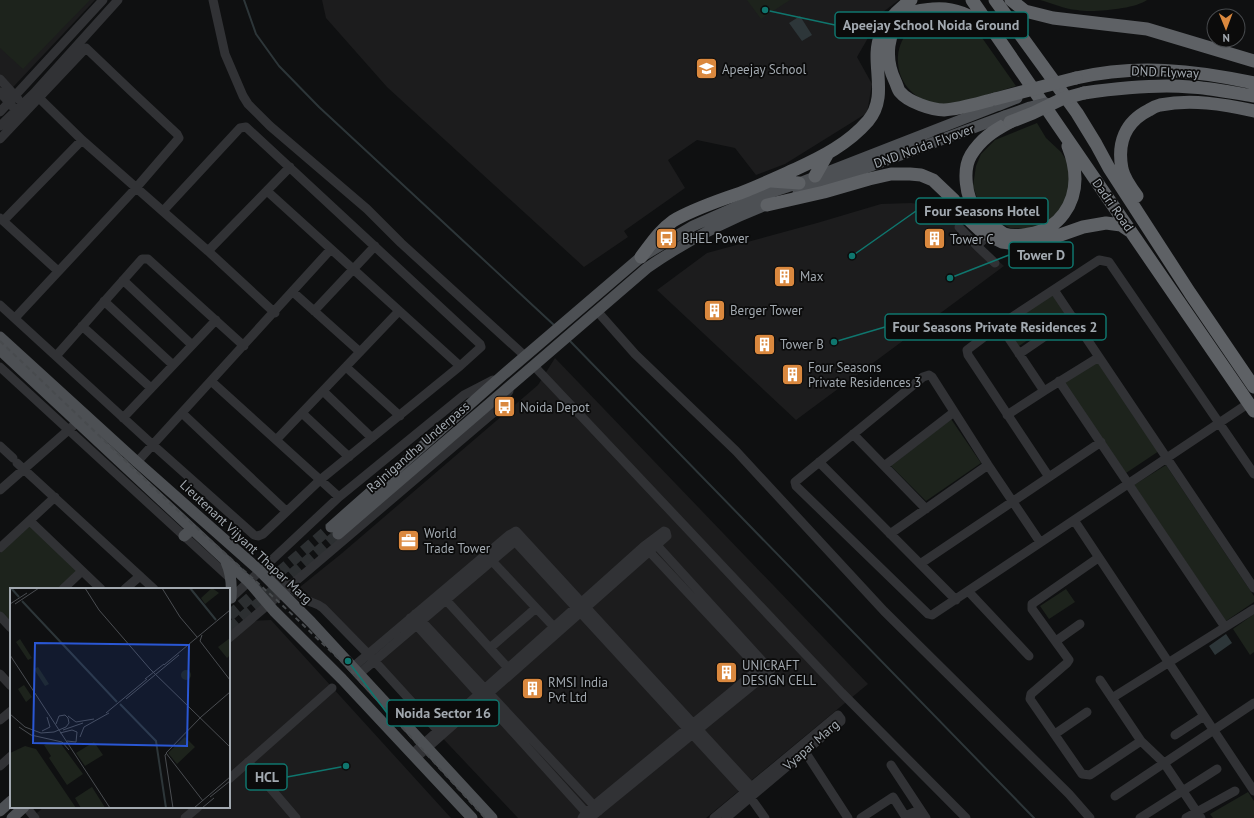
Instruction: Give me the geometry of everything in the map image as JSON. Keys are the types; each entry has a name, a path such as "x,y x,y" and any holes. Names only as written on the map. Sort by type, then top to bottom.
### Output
{"highway":[{"path":"641,257 658,235 673,222 706,204 769,181 828,153 848,141 869,120 879,97 877,57 881,34 900,8 911,0"},
{"name":"Dadri Road","path":"972,0 1251,407"},
{"name":"Dadri Road","path":"995,0 1077,113 1109,168 1254,387"},
{"path":"1011,0 1025,11 1032,13 1053,18 1147,29 1254,61"},
{"path":"997,102 944,110 921,106 901,93 889,63 888,50 892,35 897,25 907,15 919,10 940,8 962,12 979,21 1000,42"},
{"name":"DND Flyway","path":"997,102 1076,78 1125,71 1157,70 1216,75 1254,83"},
{"name":"DND Flyway","path":"1007,119 1033,114 1062,99 1110,89 1159,86 1191,87 1254,96"},
{"path":"1168,259 1166,242 1130,186 1123,170 1121,148 1124,135 1140,114 1158,105 1207,102 1254,111"},
{"path":"1095,180 1081,151 1062,123 1063,117 1069,115 1075,120 1109,168"},
{"path":"1007,119 990,133 970,156 966,182 969,198 976,211 990,225 1003,233 1021,236 1040,232 1052,226 1062,217 1069,206 1073,195 1075,179 1071,155 1063,133"},
{"path":"815,176 828,153"},
{"path":"767,205 824,192 891,174 922,175 933,180 954,200 969,219 982,232 1002,242 1017,244 1033,243 1083,227 1106,223 1121,225 1133,233"},
{"path":"769,181 800,182"}],"main road":[{"name":"DND Noida Flyover","path":"641,257 662,243 693,226 763,195 800,182 997,102"},
{"name":"DND Noida Flyover","path":"594,314 647,268 697,236 767,205 1007,119"},
{"name":"Rajnigandha Underpass","path":"594,314 516,382 334,531 503,375 641,257"},
{"name":"Lieutenant Vijyant Thapar Marg","path":"0,337 137,462 264,567 281,593 311,622 492,818"},
{"name":"Lieutenant Vijyant Thapar Marg","path":"0,350 78,422 188,532 224,559 249,582 268,605 342,679 472,818"},
{"path":"224,559 230,570 230,599"},
{"path":"0,811 10,802"},
{"path":"12,818 24,808"}],"street":[{"path":"0,112 102,0"},
{"path":"0,139 118,0"},
{"path":"213,0 225,54 248,104 270,126 367,209 401,243 528,354"},
{"path":"0,126 23,103 36,95 86,48 178,136 178,140 136,188 15,318"},
{"path":"0,80 12,99 16,110"},
{"path":"0,92 23,103"},
{"path":"36,95 82,140 208,251 275,313"},
{"path":"0,305 152,445 254,535 261,536 320,480 480,349 480,344 246,127 243,126 240,128 163,211"},
{"path":"58,271 1,219 82,140"},
{"path":"208,251 290,167"},
{"path":"267,191 460,366"},
{"path":"959,228 996,263"},
{"path":"978,246 988,234"},
{"path":"314,311 375,246"},
{"path":"137,462 275,313 331,250"},
{"path":"56,356 142,259 148,259 244,346"},
{"path":"1049,477 1007,416 966,352 1000,325 1099,260 1109,262 1254,474"},
{"path":"123,280 192,345"},
{"path":"1054,290 1167,458 1250,575 1254,588"},
{"path":"293,292 360,352"},
{"path":"104,301 173,365"},
{"path":"276,440 399,311"},
{"path":"594,314 736,451 884,611 1069,794 1090,818"},
{"path":"1019,354 1073,317"},
{"path":"123,418 216,320"},
{"path":"1000,325 1044,391"},
{"path":"82,326 151,388"},
{"path":"1007,416 1059,381 1099,357"},
{"path":"537,363 842,693 966,818"},
{"path":"346,367 400,416"},
{"path":"0,368 69,430 188,532 231,579"},
{"path":"230,599 339,497 464,395 503,375"},
{"path":"1040,542 988,465 932,377 923,377 796,480 795,484 928,614 934,615 1040,542 1220,423 1251,407"},
{"path":"1059,381 1225,627"},
{"path":"211,382 339,497"},
{"path":"230,637 493,413 516,382"},
{"path":"323,391 372,438"},
{"path":"884,466 954,412"},
{"path":"182,413 286,511"},
{"path":"302,413 349,457"},
{"path":"0,490 18,463 69,430 78,422"},
{"path":"853,434 926,509"},
{"path":"920,564 1101,442"},
{"path":"0,446 153,588"},
{"path":"819,462 956,600"},
{"path":"890,534 988,465"},
{"path":"0,548 55,497"},
{"path":"1074,520 1254,791"},
{"path":"30,521 100,588"},
{"path":"356,670 374,661 416,619 446,600 492,561 515,538"},
{"path":"515,538 581,607 750,792 765,818"},
{"path":"356,670 368,654 416,619 515,538"},
{"path":"414,756 655,542 763,669"},
{"path":"647,549 763,669"},
{"path":"1098,558 1032,604 1032,609 1056,641 1068,659 1068,662 1031,694 1030,699 1082,774 1087,775 1141,741"},
{"path":"492,561 554,627"},
{"path":"264,567 309,601 320,606 368,654 440,732"},
{"path":"64,588 82,571"},
{"path":"126,588 140,576"},
{"path":"968,591 1029,656"},
{"path":"446,600 508,668"},
{"path":"484,693 508,668 554,627 581,607"},
{"path":"490,648 536,608"},
{"path":"1112,698 1254,609"},
{"path":"0,616 10,627"},
{"path":"416,619 527,740 587,816 763,669"},
{"path":"1056,641 1080,624"},
{"path":"0,674 10,685"},
{"path":"1100,680 1141,741 1164,763 1199,815"},
{"path":"230,778 332,688"},
{"path":"1115,796 1254,702"},
{"path":"0,720 10,712"},
{"path":"1055,734 1087,712"},
{"path":"1175,735 1204,716"},
{"path":"527,740 568,777 596,808"},
{"name":"Vyapar Marg","path":"714,818 750,792 803,748 848,818"},
{"path":"0,766 10,757"},
{"path":"248,762 291,816"},
{"path":"891,765 926,818"},
{"path":"1140,818 1217,769"},
{"path":"561,784 568,777"},
{"name":"Vyapar Marg","path":"726,818 750,792"},
{"path":"1186,818 1199,815 1235,792"},
{"path":"861,818 893,797 905,816 914,812 918,818"},
{"path":"26,808 35,818"},
{"path":"185,818 197,808"}],"shaded area":[{"path":"0,0 95,0 0,101"},
{"path":"0,0 90,0 23,69 0,48"},
{"path":"322,0 899,0 883,12 857,57 872,84 867,113 785,164 756,175 735,148 697,140 668,160 685,188 624,231 628,237 584,267 387,87 326,18"},
{"path":"747,0 790,0 761,19"},
{"path":"1040,0 1147,0 1133,6 1113,10 1084,11 1067,8"},
{"path":"937,15 956,16 973,25 1016,86 976,98 943,104 936,104 919,97 907,87 900,74 898,59 901,45 908,32 920,21"},
{"path":"800,16 812,35 802,41 789,23"},
{"path":"1037,123 1046,138 1061,152 1068,163 1071,176 1066,202 1049,221 1030,229 1010,228 992,219 979,204 973,186 976,166 981,154 995,140"},
{"path":"911,203 936,206 950,214 971,237 1004,266 796,420 657,290 707,253 881,204"},
{"path":"1052,294 1066,314 1019,346 1005,326"},
{"path":"555,358 868,684 706,818 518,818 300,587 341,554 538,385"},
{"path":"1096,359 1159,451 1126,473 1063,381"},
{"path":"951,419 981,463 926,501 891,466"},
{"path":"1166,465 1254,596 1254,602 1226,621 1134,485"},
{"path":"31,525 78,571 60,588 10,588 10,623 0,612 0,553"},
{"path":"1066,589 1075,602 1049,619 1040,606"},
{"path":"1254,614 1254,652 1250,655 1233,629"},
{"path":"271,620 451,818 31,818 43,808 230,808 230,640 251,621"},
{"path":"1226,634 1232,643 1215,655 1209,646"},
{"path":"1248,792 1254,801 1254,818 1213,818 1210,814"}],"waterway":[{"path":"244,0 256,34 279,66 319,107 555,326"},
{"path":"569,340 1034,818"}],"tunnel":[{"path":"230,615 331,527"},
{"path":"230,628 338,534"}],"railway":[{"path":"0,341 175,508 281,604 344,664 485,818"}],"place":[{"name":"Apeejay School Noida Ground","path":"765,10"},
{"name":"Apeejay School","path":"707,69"},
{"name":"BHEL Power","path":"666,238"},
{"name":"Tower C","path":"934,239"},
{"name":"Four Seasons Hotel","path":"852,256"},
{"name":"Max","path":"784,276"},
{"name":"Tower D","path":"950,278"},
{"name":"Berger Tower","path":"715,310"},
{"name":"Four Seasons Private Residences 2","path":"834,342"},
{"name":"Tower B","path":"764,344"},
{"name":"Four Seasons Private Residences 3","path":"792,374"},
{"name":"Noida Depot","path":"505,407"},
{"name":"World Trade Tower","path":"408,540"},
{"name":"Noida Sector 16","path":"348,661"},
{"name":"UNICRAFT DESIGN CELL","path":"727,672"},
{"name":"RMSI India Pvt Ltd","path":"532,689"},
{"name":"HCL","path":"346,766"}]}
